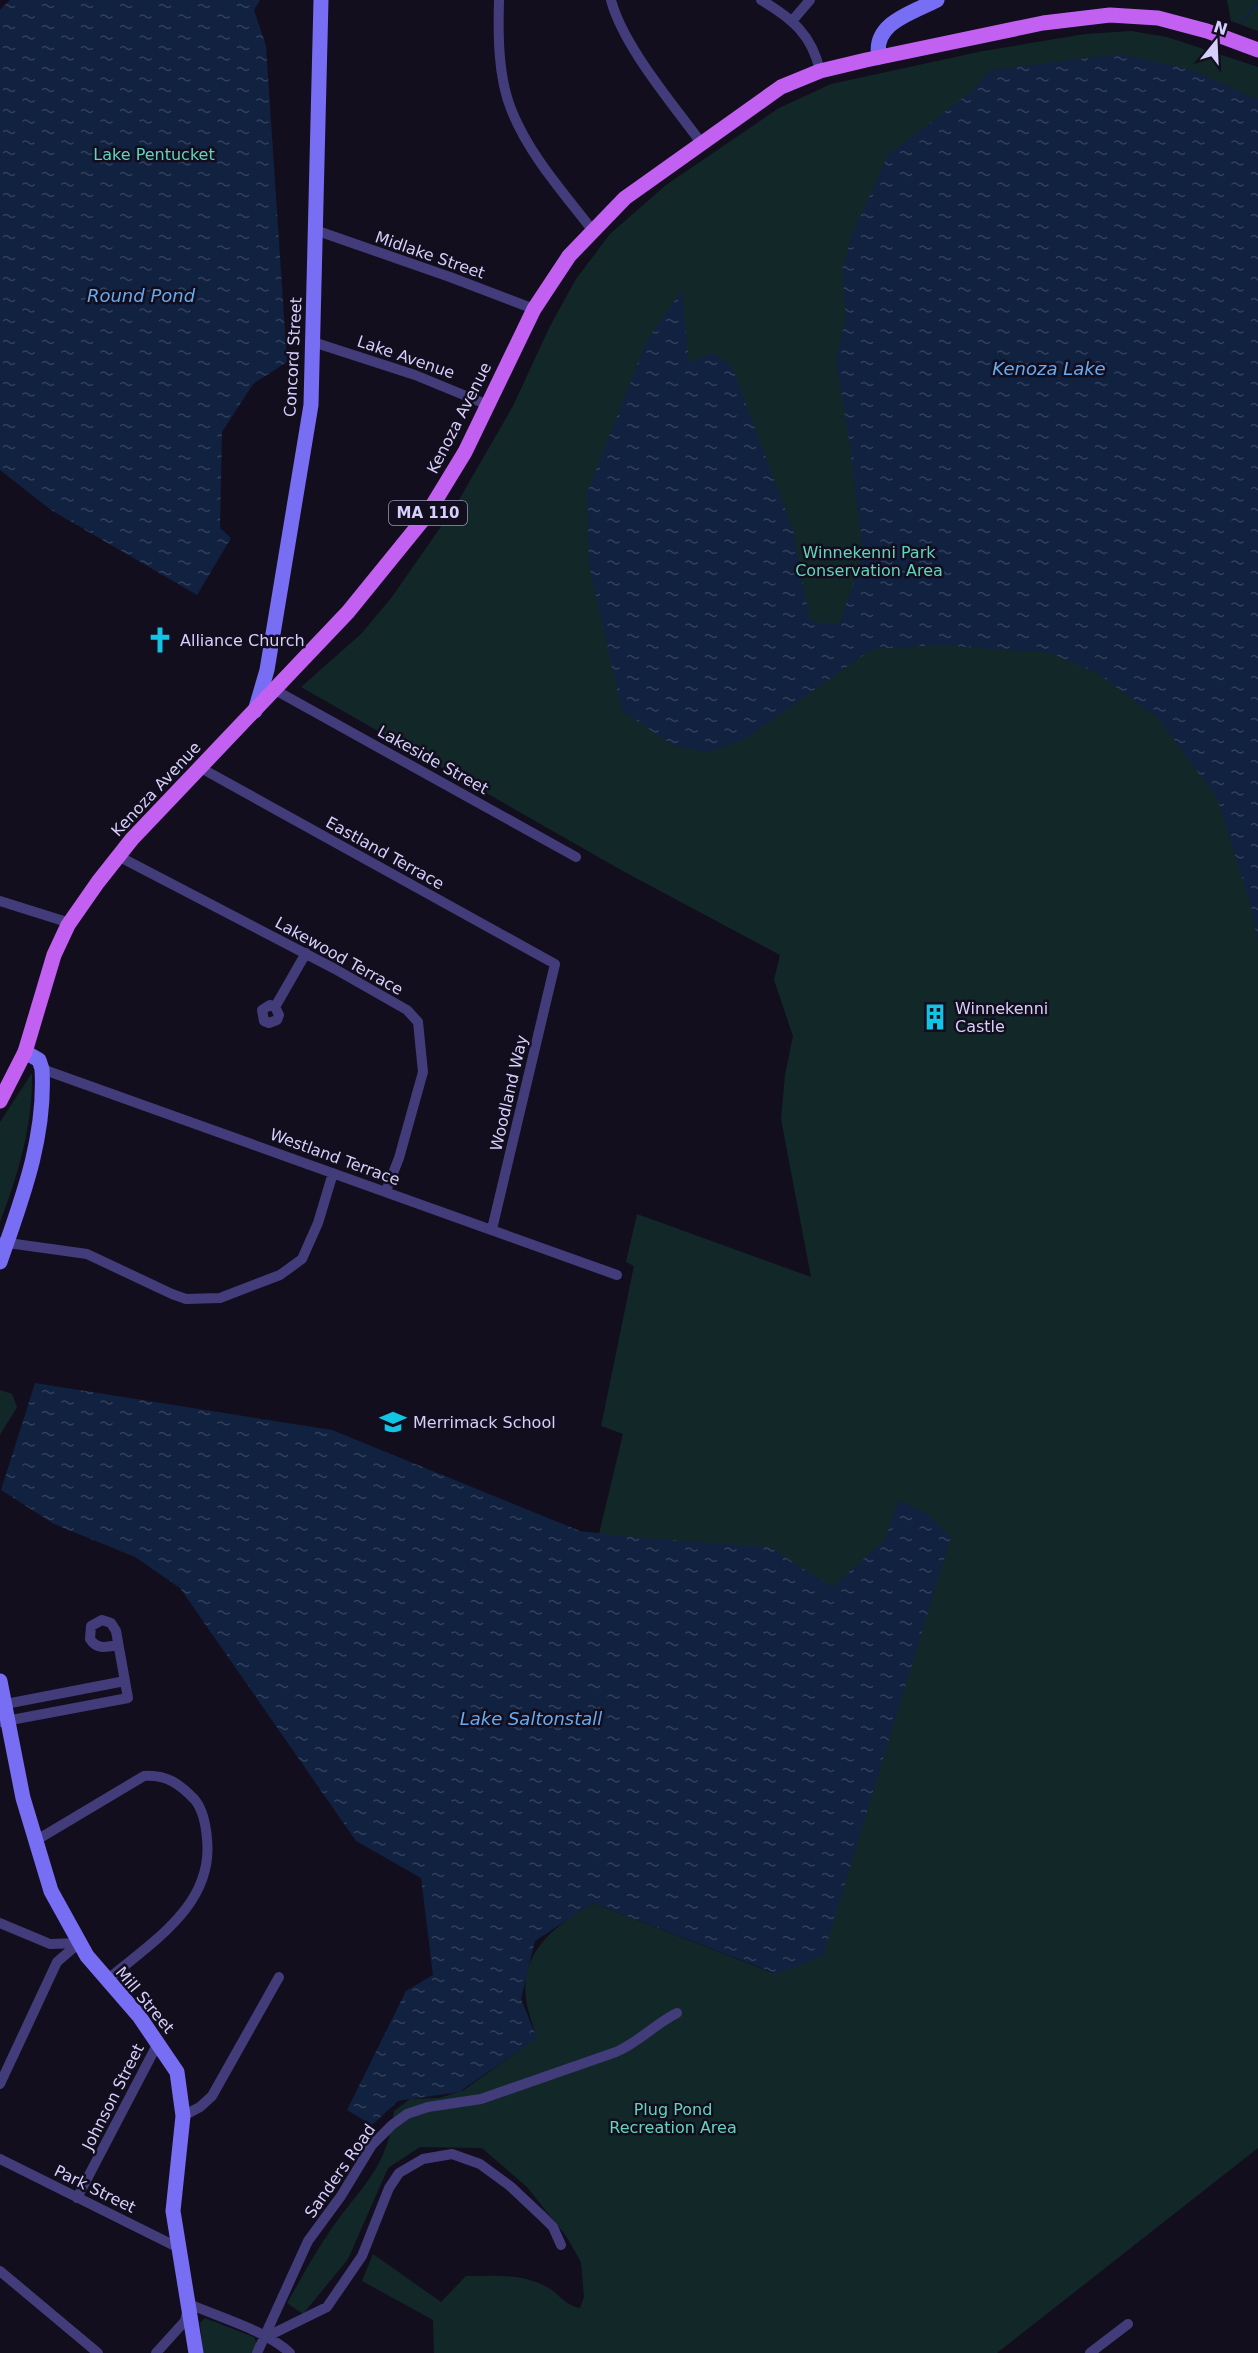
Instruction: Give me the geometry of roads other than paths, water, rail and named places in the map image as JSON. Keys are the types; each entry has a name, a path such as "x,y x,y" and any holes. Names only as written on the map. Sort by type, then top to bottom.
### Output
{"main road":[{"name":"Concord Street","path":"255,711 267,670 311,405 321,0"},
{"path":"886,56 877,46 882,32 888,26 937,0"},
{"name":"MA 110","path":"886,56 1043,23 1110,15 1158,18 1207,31 1258,50"},
{"name":"Kenoza Avenue","path":"0,1101 25,1052 54,955 70,923 118,856 199,767 348,612 426,516 465,452 534,309 569,256 625,198 781,87 820,71 886,56"},
{"path":"0,1262 3,1242 40,1129 42,1069 39,1060 25,1052"},
{"name":"Mill Street","path":"0,1681 4,1721 35,1841 51,1891 79,1943 106,1981 139,2016 177,2072 183,2116 172,2198 177,2247 196,2353"}],"street":[{"path":"499,0 501,64 511,108 531,149 593,231"},
{"path":"611,0 614,11 635,50 702,144"},
{"path":"761,0 792,21 811,43 820,71"},
{"path":"792,21 810,0"},
{"name":"Midlake Street","path":"315,230 534,309"},
{"name":"Lake Avenue","path":"313,342 415,375 488,405"},
{"name":"Lakeside Street","path":"275,690 576,857"},
{"name":"Eastland Terrace","path":"199,767 555,964"},
{"name":"Lakewood Terrace","path":"118,856 306,953 407,1010 418,1022 423,1072 399,1158 386,1191"},
{"path":"0,901 70,923"},
{"path":"275,1007 306,953"},
{"name":"Woodland Way","path":"492,1229 555,964"},
{"name":"Westland Terrace","path":"42,1069 617,1275"},
{"path":"3,1242 87,1254 186,1299 220,1298 280,1275 302,1259 318,1223 333,1173"},
{"path":"4,1721 128,1698 118,1645"},
{"path":"2,1705 125,1681"},
{"path":"35,1841 144,1776 158,1775 186,1790 198,1804 206,1826 208,1848 199,1888 186,1911 165,1933 106,1981"},
{"path":"0,1923 50,1944 79,1943"},
{"path":"0,2084 57,1962 79,1943"},
{"path":"183,2116 200,2107 212,2096 279,1977"},
{"name":"Sanders Road","path":"257,2353 308,2241 341,2196 372,2145 392,2125 407,2114 428,2107 481,2099 632,2046 662,2021 677,2013"},
{"name":"Johnson Street","path":"78,2198 158,2043"},
{"path":"266,2337 327,2307 362,2256 389,2188 399,2173 423,2159 452,2154 480,2164 510,2186 543,2217 553,2227 561,2245"},
{"name":"Park Street","path":"0,2159 177,2247"},
{"path":"0,2271 98,2353"},
{"path":"156,2353 185,2321 189,2304 283,2345 290,2353"},
{"path":"1090,2353 1128,2324"}],"water":[{"name":"Round Pond","path":"10,0 260,0 254,10 266,46 287,362 253,384 222,432 220,528 231,538 197,595 51,510 0,470 0,10"},
{"name":"Kenoza Lake","path":"1120,54 1193,70 1258,100 1258,943 1251,906 1217,798 1158,718 1097,673 1050,653 937,645 872,649 745,739 709,752 676,747 622,711 589,565 587,493 647,340 682,290 689,363 711,353 732,366 794,533 810,622 839,624 863,555 849,440 836,360 846,317 842,270 852,234 888,155 972,91 990,70"},
{"name":"Lake Saltonstall","path":"35,1383 332,1430 580,1531 640,1538 769,1547 832,1587 885,1540 898,1501 927,1513 951,1537 823,1956 777,1974 593,1903 535,1941 521,1999 537,2038 459,2092 398,2101 372,2125 347,2110 406,1991 433,1975 421,1878 356,1841 180,1588 135,1557 54,1524 1,1490"}],"waterway":[{"path":"1241,23 1258,2"}],"place":[{"name":"Alliance Church","path":"160,640"},
{"name":"Winnekenni Castle","path":"935,1017"},
{"name":"Merrimack School","path":"393,1422"}],"park label":[{"name":"Lake Pentucket","path":"154,154"},
{"name":"Winnekenni Park Conservation Area","path":"869,561"},
{"name":"Plug Pond Recreation Area","path":"673,2118"}]}
